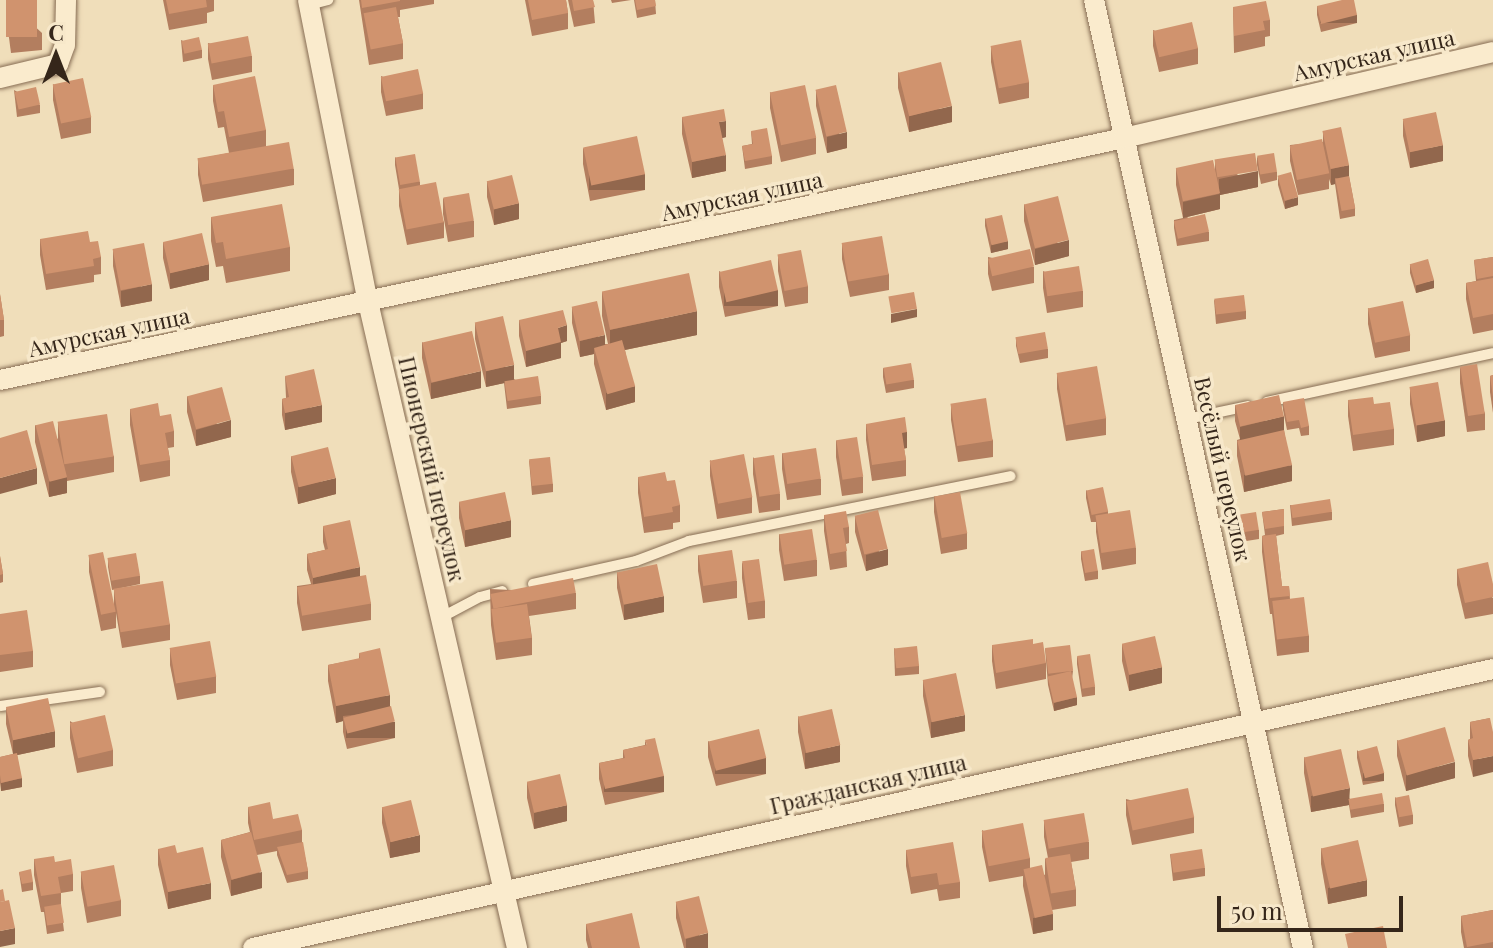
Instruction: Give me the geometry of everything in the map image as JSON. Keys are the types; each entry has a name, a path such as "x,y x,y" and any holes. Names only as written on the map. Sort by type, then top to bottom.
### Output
{"street":[{"path":"0,78 58,64 65,45 66,0"},
{"name":"Весёлый переулок","path":"1094,0 1303,948"},
{"name":"Пионерский переулок","path":"315,2 368,302 517,948"},
{"name":"Амурская улица","path":"0,380 1124,138 1493,52"},
{"name":"Гражданская улица","path":"253,948 1255,720 1493,669"}],"lane":[{"path":"1187,419 1493,353"},
{"path":"522,587 636,561 689,541 1010,476"},
{"path":"442,617 480,597 508,590"},
{"path":"0,706 100,692"}],"building":[{"path":"6,0 37,0 37,37 6,37"},
{"path":"166,0 206,0 207,7 169,14"},
{"path":"361,0 400,0 400,1 362,8"},
{"path":"528,0 566,0 568,13 532,20"},
{"path":"572,0 593,0 595,7 574,11"},
{"path":"635,0 655,0 656,6 637,10"},
{"path":"1354,0 1357,15 1321,24 1317,6"},
{"path":"1266,1 1270,20 1263,21 1265,30 1234,36 1233,7"},
{"path":"396,7 403,43 371,50 364,13"},
{"path":"1192,22 1198,48 1159,57 1153,31"},
{"path":"248,36 252,56 212,63 208,44"},
{"path":"199,37 202,50 184,54 181,41"},
{"path":"1021,40 1029,82 999,88 991,46"},
{"path":"941,62 952,106 909,116 898,73"},
{"path":"418,69 423,93 386,101 381,77"},
{"path":"255,76 266,130 229,137 224,111 218,112 213,85"},
{"path":"83,78 91,117 61,124 53,84"},
{"path":"805,85 816,138 781,145 770,92"},
{"path":"836,85 847,132 826,136 816,90"},
{"path":"36,87 40,105 19,109 15,92"},
{"path":"724,109 726,121 719,122 726,155 692,162 682,117"},
{"path":"1436,112 1443,145 1410,152 1403,119"},
{"path":"1341,127 1349,165 1331,169 1322,131"},
{"path":"767,128 772,156 745,161 742,146 753,144 751,131"},
{"path":"637,136 645,174 591,186 583,147"},
{"path":"1322,139 1329,173 1297,180 1290,146"},
{"path":"289,142 294,169 202,185 197,158"},
{"path":"1255,153 1258,171 1217,177 1215,159"},
{"path":"1274,153 1277,172 1260,174 1257,156"},
{"path":"415,154 420,182 400,185 395,157"},
{"path":"1213,160 1220,193 1183,201 1176,168"},
{"path":"1291,172 1298,197 1285,201 1278,176"},
{"path":"512,175 519,203 494,209 487,181"},
{"path":"1349,176 1355,208 1342,211 1335,179"},
{"path":"436,182 444,222 407,229 399,189"},
{"path":"469,193 474,221 448,225 443,198"},
{"path":"1058,196 1069,240 1035,248 1024,204"},
{"path":"282,204 290,247 226,259 223,242 216,243 211,217"},
{"path":"1205,214 1209,232 1178,239 1174,221"},
{"path":"1002,215 1008,241 992,245 985,219"},
{"path":"88,231 90,242 98,241 101,257 93,259 94,266 46,274 40,239"},
{"path":"202,233 209,264 170,273 163,242"},
{"path":"882,236 889,274 848,282 842,243"},
{"path":"144,243 152,284 121,290 113,249"},
{"path":"1030,249 1034,267 992,276 988,259"},
{"path":"801,250 808,286 785,291 777,255"},
{"path":"1493,257 1493,276 1477,279 1474,260"},
{"path":"1428,259 1434,280 1416,285 1410,264"},
{"path":"771,260 778,290 726,302 719,272"},
{"path":"1079,266 1083,291 1047,296 1043,272"},
{"path":"689,273 697,311 610,330 602,292"},
{"path":"1493,278 1493,314 1473,318 1466,283"},
{"path":"914,292 917,309 891,313 888,297"},
{"path":"0,294 4,320 0,320"},
{"path":"1244,295 1246,311 1216,315 1214,299"},
{"path":"597,301 605,335 580,341 572,307"},
{"path":"1403,301 1410,335 1375,343 1368,308"},
{"path":"563,310 567,325 558,328 561,342 526,351 519,320"},
{"path":"503,316 514,365 486,371 475,323"},
{"path":"472,331 481,371 432,382 422,342"},
{"path":"1045,332 1048,349 1018,354 1015,337"},
{"path":"622,340 635,386 607,394 594,348"},
{"path":"911,363 914,380 886,385 883,368"},
{"path":"1477,364 1485,413 1468,416 1460,367"},
{"path":"1097,366 1106,418 1066,425 1057,373"},
{"path":"314,369 322,405 285,413 282,399 289,397 285,376"},
{"path":"538,376 541,396 508,401 504,381"},
{"path":"1438,382 1445,420 1416,425 1409,387"},
{"path":"222,387 231,420 196,429 187,396"},
{"path":"1279,395 1284,416 1240,427 1235,405"},
{"path":"1373,397 1374,404 1390,402 1394,429 1353,435 1348,400"},
{"path":"986,398 993,440 957,446 950,404"},
{"path":"1304,398 1309,426 1301,428 1299,420 1287,422 1283,402"},
{"path":"158,403 160,416 171,414 174,431 165,433 170,460 140,465 130,409"},
{"path":"107,414 114,456 64,464 58,422"},
{"path":"905,417 907,432 902,433 906,460 872,465 866,424"},
{"path":"53,421 67,477 50,482 36,425"},
{"path":"27,430 37,468 0,478 0,438"},
{"path":"1284,430 1292,465 1245,476 1237,441"},
{"path":"857,437 863,477 843,480 836,440"},
{"path":"328,447 336,478 299,487 291,456"},
{"path":"816,448 821,479 787,484 782,453"},
{"path":"744,454 752,497 718,504 710,461"},
{"path":"774,455 780,494 759,497 753,458"},
{"path":"550,457 553,484 532,486 529,459"},
{"path":"665,472 667,481 675,480 680,505 672,507 673,512 644,517 638,477"},
{"path":"1103,487 1108,511 1092,515 1086,491"},
{"path":"505,492 511,520 465,530 459,502"},
{"path":"960,492 967,533 942,538 934,497"},
{"path":"1330,499 1332,512 1293,518 1290,505"},
{"path":"1284,509 1284,526 1265,529 1262,512"},
{"path":"878,510 888,549 864,555 855,516"},
{"path":"1130,510 1136,548 1101,553 1095,515"},
{"path":"846,511 849,527 843,528 847,551 830,554 824,515"},
{"path":"1256,512 1259,530 1240,533 1237,515"},
{"path":"350,520 360,567 313,578 307,554 328,549 323,526"},
{"path":"812,529 817,560 784,565 779,534"},
{"path":"1276,534 1282,586 1289,586 1290,596 1270,598 1262,536"},
{"path":"1094,549 1098,571 1085,573 1081,551"},
{"path":"732,550 737,581 703,586 698,555"},
{"path":"103,552 116,612 101,615 88,555"},
{"path":"136,553 140,576 111,581 107,558"},
{"path":"759,559 765,601 748,603 742,561"},
{"path":"1488,562 1493,597 1465,603 1457,569"},
{"path":"657,564 664,596 624,605 617,573"},
{"path":"366,575 371,604 302,616 297,587"},
{"path":"573,578 576,593 493,609 491,594"},
{"path":"163,581 170,624 120,632 114,589"},
{"path":"1304,597 1309,636 1277,640 1272,601"},
{"path":"527,604 532,638 496,643 491,609"},
{"path":"27,610 33,651 0,655 0,614"},
{"path":"1155,636 1162,667 1129,675 1122,644"},
{"path":"1033,639 1033,644 1043,642 1046,663 996,673 992,645"},
{"path":"210,641 216,676 176,684 170,648"},
{"path":"1070,645 1073,671 1048,674 1045,648"},
{"path":"917,646 919,666 896,668 894,648"},
{"path":"380,648 390,695 336,706 328,665 360,658 359,653"},
{"path":"1090,654 1095,687 1082,689 1077,656"},
{"path":"1071,671 1077,697 1054,703 1048,676"},
{"path":"956,673 965,715 932,722 923,680"},
{"path":"48,698 55,731 13,740 6,707"},
{"path":"391,706 395,722 347,733 343,718"},
{"path":"832,709 840,745 806,753 798,717"},
{"path":"105,715 113,750 78,758 70,723"},
{"path":"1490,718 1493,756 1473,760 1468,740 1473,738 1470,722"},
{"path":"1445,727 1455,762 1407,775 1397,741"},
{"path":"759,729 766,758 716,771 709,742"},
{"path":"655,738 664,776 605,789 599,763 625,758 623,750 647,745 645,740"},
{"path":"1377,746 1384,773 1365,778 1358,751"},
{"path":"1341,749 1350,788 1313,797 1304,758"},
{"path":"17,753 22,778 1,783 0,757"},
{"path":"560,774 567,805 534,813 527,782"},
{"path":"1188,788 1194,817 1133,830 1126,801"},
{"path":"1382,793 1384,804 1350,810 1349,799"},
{"path":"1409,795 1413,815 1399,817 1395,798"},
{"path":"411,800 420,835 391,842 382,807"},
{"path":"270,802 273,819 298,814 302,830 254,840 248,807"},
{"path":"1084,813 1089,842 1049,849 1044,820"},
{"path":"1023,823 1030,858 989,866 982,831"},
{"path":"251,832 262,872 232,880 221,840"},
{"path":"1358,840 1367,880 1330,888 1321,849"},
{"path":"303,842 308,871 287,875 277,847"},
{"path":"953,842 960,882 939,885 937,873 911,877 906,850"},
{"path":"175,845 177,853 203,847 211,883 168,892 158,849"},
{"path":"1202,849 1205,868 1173,873 1170,854"},
{"path":"1070,854 1076,890 1051,893 1045,858"},
{"path":"54,856 55,862 71,859 73,874 58,877 61,893 41,896 34,859"},
{"path":"114,865 121,900 87,907 81,871"},
{"path":"1042,865 1053,914 1035,918 1023,869"},
{"path":"31,869 33,882 22,884 19,872"},
{"path":"3,889 5,901 0,902 0,890"},
{"path":"699,896 708,933 685,939 676,902"},
{"path":"9,900 15,928 0,931 0,902"},
{"path":"61,904 64,923 47,925 44,907"},
{"path":"1493,910 1493,942 1467,947 1461,916"},
{"path":"632,913 640,948 592,948 586,924"},
{"path":"1383,926 1387,948 1348,948 1345,934"}]}
